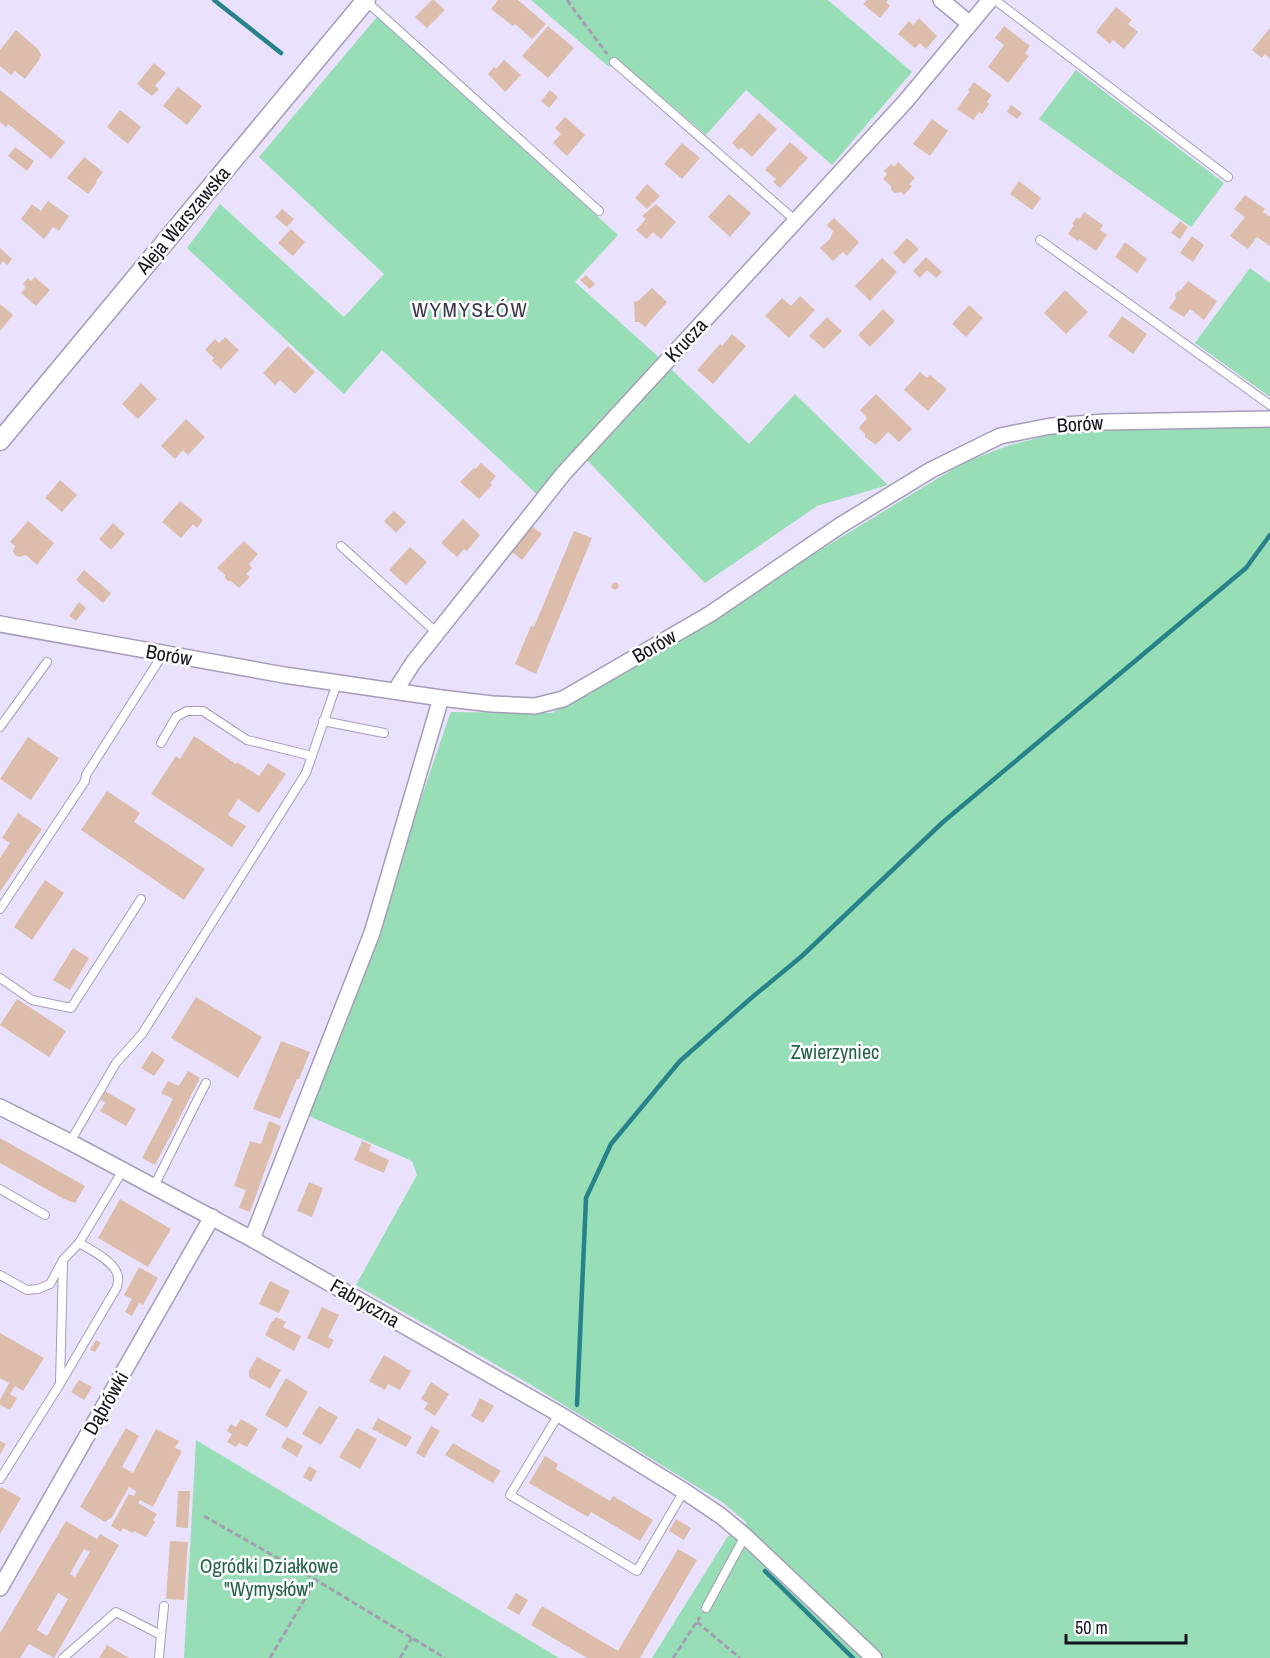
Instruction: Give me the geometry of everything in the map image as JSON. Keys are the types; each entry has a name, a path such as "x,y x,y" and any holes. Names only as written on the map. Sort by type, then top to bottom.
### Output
{"street":[{"name":"Aleja Warszawska","path":"0,441 365,0"},
{"path":"941,0 970,24"},
{"name":"Krucza","path":"395,691 413,663 564,473 905,102 990,0"},
{"name":"Borów","path":"0,624 337,683 492,704 535,706 563,699 710,614 842,525 931,470 1000,436 1051,426 1105,422 1270,419"},
{"path":"252,1239 372,933 441,698"},
{"name":"Fabryczna","path":"0,1107 252,1239 560,1414 684,1491 746,1536 874,1658"},
{"name":"Dąbrówki","path":"0,1588 212,1217"}],"lane":[{"path":"365,0 599,211"},
{"path":"995,0 1228,177"},
{"path":"614,62 796,221"},
{"path":"1040,240 1270,405"},
{"path":"341,546 437,633"},
{"path":"0,909 85,781 86,775 163,654"},
{"path":"0,727 47,662"},
{"path":"70,1142 116,1063 142,1034 306,773 337,683"},
{"path":"160,743 176,717 187,711 203,711 247,740 312,756"},
{"path":"323,721 384,733"},
{"path":"0,978 32,1000 71,1008 141,899"},
{"path":"154,1186 206,1083"},
{"path":"0,1275 27,1290 38,1289 50,1284 63,1260 80,1243 123,1170"},
{"path":"0,1189 45,1215"},
{"path":"0,1479 60,1384 117,1287 118,1276 113,1267 106,1259 80,1243"},
{"path":"60,1384 63,1260"},
{"path":"560,1414 510,1496 637,1571 684,1491"},
{"path":"706,1608 746,1536"},
{"path":"159,1658 164,1606"},
{"path":"63,1658 116,1612 161,1635"}],"path":[{"path":"567,0 614,62"},
{"path":"204,1516 445,1658"},
{"path":"270,1658 316,1580"},
{"path":"673,1658 706,1608"},
{"path":"697,1622 740,1658"},
{"path":"400,1658 412,1638"}],"green space":[{"path":"531,0 828,0 912,72 832,165 746,90 706,135 617,59 609,67"},
{"path":"377,17 618,235 575,282 662,360 540,497 382,350 344,394 187,248 220,204 344,317 384,274 259,157"},
{"path":"1076,70 1224,183 1191,227 1039,119"},
{"path":"1250,268 1270,283 1270,397 1195,343"},
{"path":"671,369 749,444 795,394 888,485 817,506 705,583 587,460"},
{"name":"Zwierzyniec","path":"1270,427 1270,1658 652,1658 728,1536 745,1536 746,1522 722,1502 528,1383 356,1285 417,1175 412,1161 309,1116 451,712 552,713 963,463 1007,446 1053,434 1144,429"},
{"name":"Ogródki Działkowe \"Wymysłów\"","path":"196,1440 559,1658 184,1658"}],"building":[{"path":"432,0 445,10 427,28 415,17"},
{"path":"498,0 518,0 546,24 532,39 515,24 513,26 491,9"},
{"path":"867,0 888,0 886,2 890,6 880,18 863,4"},
{"path":"1116,7 1132,20 1128,24 1138,32 1124,49 1113,40 1110,44 1096,32"},
{"path":"919,18 937,36 926,49 920,43 915,48 898,34 909,21 913,25"},
{"path":"548,26 574,48 548,78 522,56"},
{"path":"1004,26 1030,46 1025,53 1029,56 1008,83 988,67 1004,45 995,38"},
{"path":"1270,28 1270,59 1265,54 1262,58 1252,50"},
{"path":"16,30 38,49 41,55 25,79 15,71 11,75 0,66 0,50"},
{"path":"504,60 521,75 505,92 488,74"},
{"path":"154,63 166,73 155,86 159,89 152,96 137,84"},
{"path":"974,82 992,95 982,114 979,112 973,120 957,109"},
{"path":"178,87 202,106 187,125 163,106"},
{"path":"0,90 65,142 51,159 8,124 6,127 0,122"},
{"path":"550,90 558,97 549,108 541,101"},
{"path":"1011,105 1022,113 1017,119 1007,112"},
{"path":"120,110 141,127 128,144 107,127"},
{"path":"759,113 777,129 752,157 741,147 739,150 732,143"},
{"path":"565,117 585,135 567,156 553,143 561,134 555,128"},
{"path":"932,119 948,131 930,156 913,144"},
{"path":"790,142 808,158 780,188 773,182 776,179 765,170"},
{"path":"682,143 700,158 682,179 664,164"},
{"path":"15,147 34,161 27,171 8,156"},
{"path":"84,157 103,172 88,194 67,178"},
{"path":"898,162 915,178 909,184 912,186 904,195 891,190 891,186 883,179 887,174 884,171 891,164 894,167"},
{"path":"1019,181 1041,198 1032,210 1010,194"},
{"path":"647,184 660,196 647,209 635,198"},
{"path":"729,194 751,213 730,237 708,217"},
{"path":"1245,195 1265,209 1263,212 1270,217 1270,246 1257,237 1248,249 1230,236 1245,217 1234,209"},
{"path":"48,201 69,216 59,231 53,227 44,239 21,219 32,204 41,211"},
{"path":"656,204 676,222 661,239 653,232 647,239 636,230 646,219 642,216"},
{"path":"282,209 294,219 287,227 275,217"},
{"path":"1084,212 1103,225 1100,230 1107,235 1096,251 1068,234 1077,217 1079,219"},
{"path":"834,218 859,242 847,256 843,252 833,261 820,248 830,239 833,231 827,225"},
{"path":"1180,221 1188,227 1180,239 1171,233"},
{"path":"291,229 305,242 293,256 278,243"},
{"path":"1192,236 1204,245 1193,262 1180,253"},
{"path":"907,238 919,249 904,264 893,253"},
{"path":"1125,242 1147,259 1137,273 1115,257"},
{"path":"0,248 12,259 7,265 3,261 0,265"},
{"path":"926,257 942,272 936,278 927,270 920,278 913,271"},
{"path":"882,258 897,272 870,301 855,286"},
{"path":"586,275 595,284 590,289 580,280"},
{"path":"35,277 50,290 36,306 21,293 26,287 23,284 28,278 31,281"},
{"path":"1188,281 1217,301 1204,320 1190,309 1184,317 1169,308 1176,298 1175,295"},
{"path":"652,288 667,302 645,327 635,322 634,302"},
{"path":"1065,290 1088,312 1066,334 1044,313"},
{"path":"800,296 815,310 789,338 765,316 782,298 791,306"},
{"path":"0,304 13,315 0,331"},
{"path":"969,305 983,318 966,337 952,324"},
{"path":"883,309 895,321 870,347 858,335"},
{"path":"1122,316 1147,334 1133,354 1108,336"},
{"path":"827,317 842,331 824,349 809,336"},
{"path":"732,334 746,346 713,384 697,370"},
{"path":"225,337 239,350 221,369 205,350 215,339 219,343"},
{"path":"288,346 315,372 295,394 280,380 275,385 263,373"},
{"path":"920,372 927,378 930,375 947,389 928,411 904,390"},
{"path":"141,383 157,399 138,419 122,404"},
{"path":"876,394 912,429 899,442 888,432 876,445 865,437 859,428 867,418 860,410"},
{"path":"186,419 205,437 188,455 183,450 175,459 161,446"},
{"path":"481,463 496,476 490,483 492,485 479,499 460,482"},
{"path":"60,480 77,495 62,512 45,498"},
{"path":"180,501 203,520 197,528 193,524 181,538 162,522"},
{"path":"394,511 406,522 396,533 384,521"},
{"path":"463,519 480,535 467,551 464,549 457,557 441,543"},
{"path":"28,521 54,543 37,565 26,555 16,556 13,552 15,546 10,542"},
{"path":"113,523 125,534 111,550 99,539"},
{"path":"530,525 542,534 522,560 510,550"},
{"path":"574,531 592,538 536,674 515,664 531,626 534,627"},
{"path":"244,541 258,554 249,564 252,568 246,574 250,577 239,588 228,581 217,568"},
{"path":"410,547 427,562 406,585 389,570"},
{"path":"84,570 111,593 103,603 76,580"},
{"path":"615,582 619,586 615,590 611,586"},
{"path":"79,602 86,608 76,621 69,616"},
{"path":"194,736 236,764 237,762 259,776 268,763 286,774 259,813 238,799 228,815 246,826 232,847 151,794 176,756 180,759"},
{"path":"28,737 59,758 31,800 0,779"},
{"path":"107,791 140,813 134,822 205,869 184,900 81,830"},
{"path":"18,813 42,829 0,892 0,858 10,843 2,838"},
{"path":"45,880 64,893 32,940 14,927"},
{"path":"73,948 89,958 70,990 53,980"},
{"path":"196,997 262,1037 238,1078 171,1038"},
{"path":"17,999 66,1031 49,1057 0,1025"},
{"path":"281,1041 310,1052 280,1119 253,1109"},
{"path":"152,1051 165,1060 154,1076 141,1068"},
{"path":"188,1071 200,1078 155,1165 142,1158 173,1099 161,1093 168,1081 179,1086"},
{"path":"105,1091 136,1109 126,1126 100,1111 105,1103 101,1100"},
{"path":"269,1121 281,1126 250,1212 239,1208 246,1190 234,1186 250,1141 261,1144"},
{"path":"0,1138 85,1186 75,1203 0,1163"},
{"path":"362,1141 371,1145 369,1151 389,1160 384,1173 354,1160"},
{"path":"309,1182 323,1188 312,1217 297,1211"},
{"path":"120,1199 171,1229 148,1267 98,1238"},
{"path":"139,1267 158,1278 143,1305 139,1303 132,1316 125,1312 132,1299 124,1295"},
{"path":"270,1281 290,1291 279,1313 259,1304"},
{"path":"322,1307 339,1315 328,1337 334,1340 329,1349 307,1338"},
{"path":"276,1317 286,1322 283,1327 301,1336 294,1351 265,1335"},
{"path":"0,1333 44,1358 23,1391 15,1386 10,1394 17,1398 10,1410 0,1405 0,1400 9,1383 0,1378"},
{"path":"96,1340 101,1343 95,1352 90,1350"},
{"path":"384,1355 411,1371 400,1390 388,1384 385,1390 369,1381"},
{"path":"257,1357 281,1370 270,1389 249,1377 249,1371"},
{"path":"286,1378 308,1392 287,1428 265,1415"},
{"path":"79,1380 92,1387 84,1400 71,1392"},
{"path":"431,1382 449,1394 435,1416 424,1409 428,1403 421,1399"},
{"path":"480,1398 494,1406 483,1423 471,1416"},
{"path":"319,1406 338,1417 321,1445 302,1434"},
{"path":"378,1418 412,1437 406,1447 372,1429"},
{"path":"241,1419 258,1429 247,1447 239,1443 236,1447 227,1442 232,1434 227,1431 231,1424 236,1427"},
{"path":"431,1426 440,1431 424,1458 416,1453"},
{"path":"126,1428 139,1436 122,1467 133,1473 156,1429 179,1441 175,1448 182,1451 153,1507 140,1500 138,1503 157,1514 146,1537 123,1528 121,1532 111,1526 129,1494 134,1496 136,1491 129,1487 112,1517 105,1522 80,1507"},
{"path":"357,1428 377,1439 360,1469 339,1457"},
{"path":"287,1437 303,1446 297,1457 281,1447"},
{"path":"0,1441 6,1444 0,1455"},
{"path":"453,1443 501,1471 493,1483 445,1455"},
{"path":"545,1456 558,1464 556,1469 610,1501 613,1496 653,1520 640,1541 591,1512 588,1517 529,1483"},
{"path":"309,1466 317,1471 311,1482 303,1477"},
{"path":"1,1487 21,1498 0,1534 0,1489"},
{"path":"178,1491 190,1491 188,1528 176,1527"},
{"path":"676,1519 691,1528 684,1540 669,1531"},
{"path":"66,1521 97,1539 100,1534 119,1545 54,1658 29,1644 20,1658 0,1658 0,1633","holes":["84,1549 90,1552 75,1577 70,1574","58,1593 68,1599 47,1636 37,1630"]},
{"path":"170,1541 188,1542 184,1600 166,1599"},
{"path":"678,1549 697,1560 640,1658 587,1658 531,1625 542,1606 618,1651"},
{"path":"516,1593 528,1600 519,1615 507,1608"},
{"path":"107,1645 129,1658 99,1658"}],"waterway":[{"path":"214,0 281,53"},
{"path":"577,1405 586,1198 611,1144 680,1061 802,956 943,822 1246,568 1270,535"},
{"path":"765,1571 853,1658"}],"district":[{"name":"WYMYSŁÓW","path":"470,310"}]}
